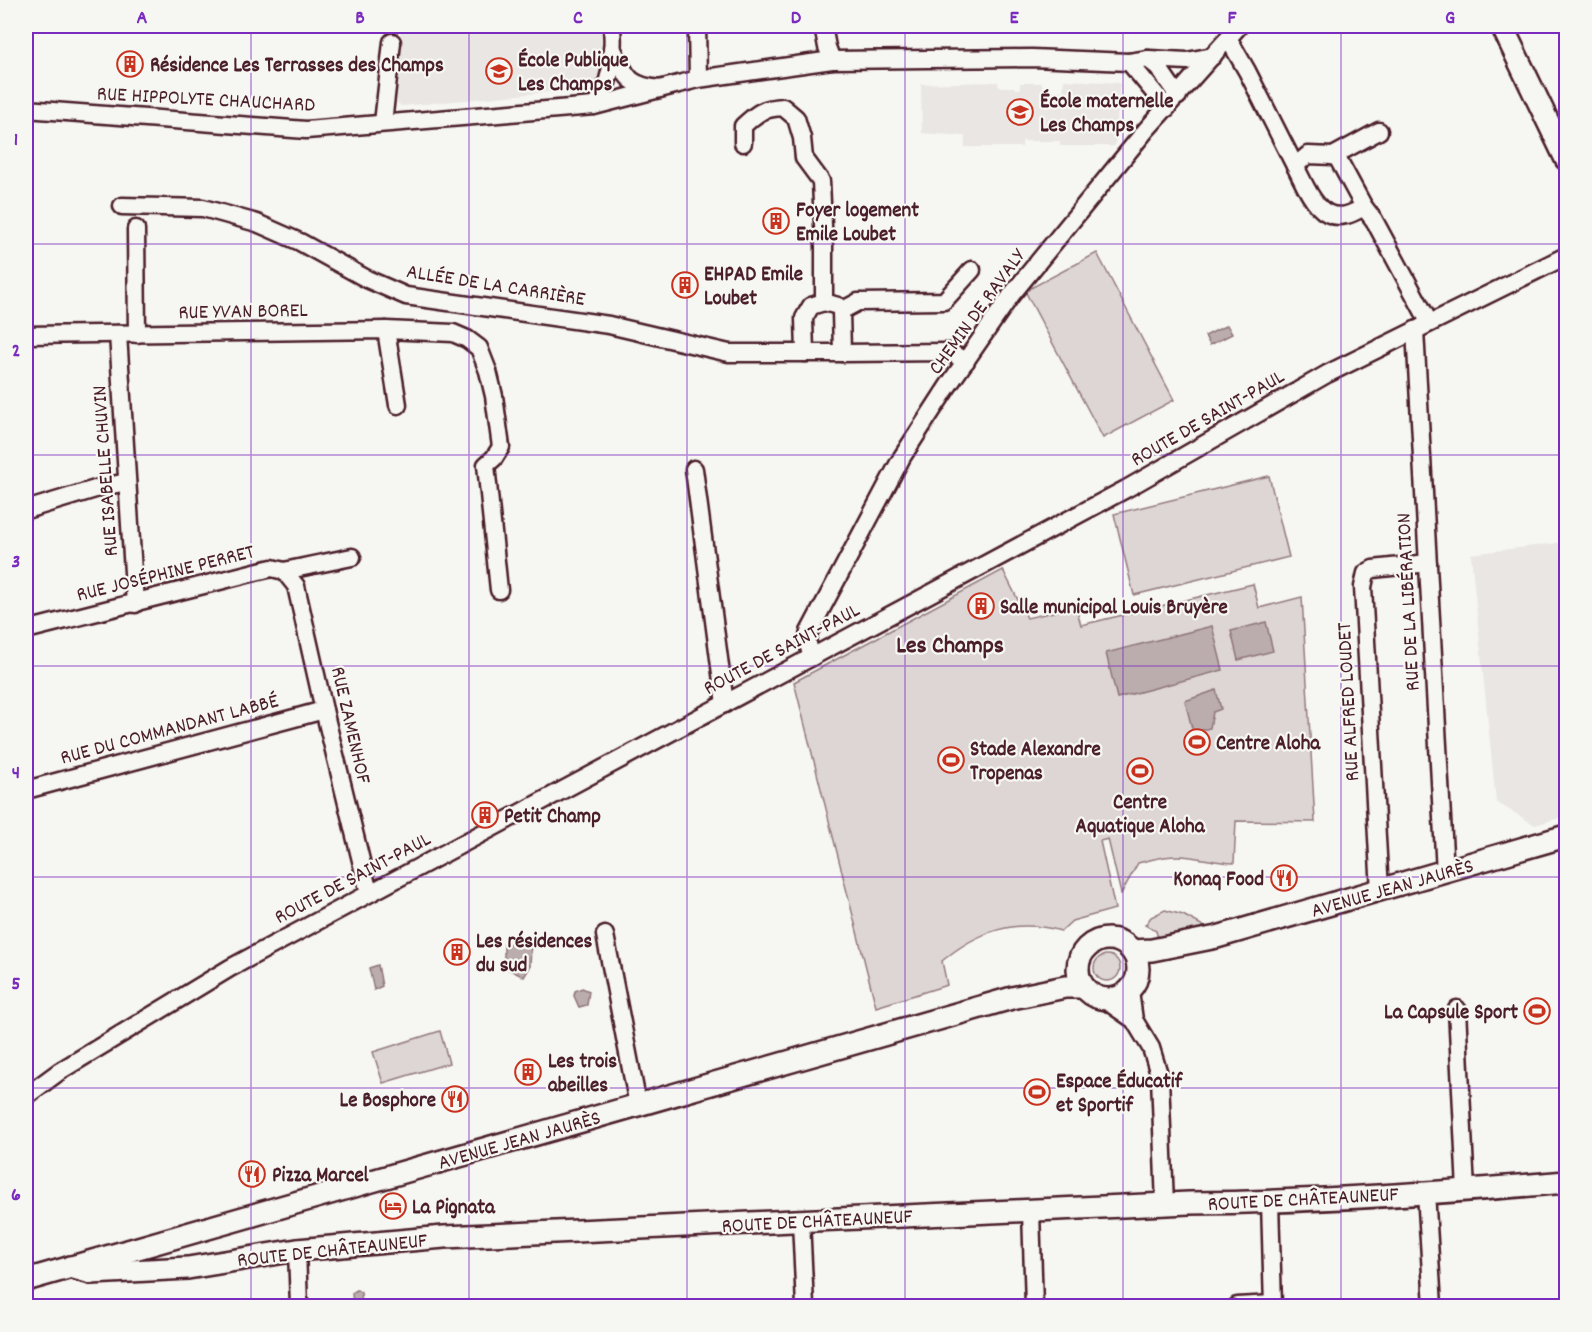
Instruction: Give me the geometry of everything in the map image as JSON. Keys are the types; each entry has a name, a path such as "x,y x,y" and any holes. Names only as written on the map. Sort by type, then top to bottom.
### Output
{"main road":[{"path":"1502,26 1566,159"},
{"name":"AVENUE JEAN JAURÈS","path":"1135,961 1152,950 1217,937 1566,836"},
{"path":"1098,940 1117,940 1135,961 1135,984 1130,991 1115,999 1096,998 1080,976 1083,951 1098,940"},
{"name":"AVENUE JEAN JAURÈS","path":"26,1280 1012,998 1080,976"},
{"name":"ROUTE DE CHÂTEAUNEUF","path":"70,1267 91,1273 188,1268 297,1250 444,1237 1270,1202 1466,1191 1566,1182"}],"street":[{"path":"594,106 603,97 608,83 612,26"},
{"path":"697,26 698,79"},
{"path":"823,26 832,60"},
{"name":"CHEMIN DE RAVALY","path":"812,657 807,641 808,632 848,555 902,457 966,361 1012,294 1172,102 1239,26"},
{"path":"1227,41 1232,45 1247,71 1317,207 1331,216 1347,215 1364,207"},
{"path":"383,123 392,42"},
{"path":"612,48 629,80 645,87 667,88"},
{"name":"RUE HIPPOLYTE CHAUCHARD","path":"26,109 306,130 594,106 698,79 832,60 1032,58 1129,62 1148,59 1187,61 1213,56"},
{"path":"1148,59 1158,67 1172,102"},
{"path":"1129,62 1172,102"},
{"path":"743,144 743,126 758,112 783,107 796,118 802,138 804,158 821,181 824,302"},
{"path":"1333,156 1379,131"},
{"path":"1295,166 1308,155 1333,156 1338,159 1364,207 1374,220 1422,326"},
{"name":"ALLÉE DE LA CARRIÈRE","path":"122,206 203,208 257,223 300,242 367,279 406,296 609,325 729,353 949,352 966,361"},
{"path":"136,229 137,334"},
{"name":"ROUTE DE SAINT-PAUL","path":"26,1096 60,1071 230,968 1126,489 1327,374 1566,256"},
{"path":"841,311 858,302 944,301 972,270"},
{"path":"805,353 804,318 811,306 824,302 838,306 841,311 842,353"},
{"name":"RUE DE LA LIBÉRATION","path":"1422,326 1428,563 1444,872"},
{"path":"386,330 398,405"},
{"name":"RUE YVAN BOREL","path":"26,335 386,330 453,333 467,339 479,348 488,371 501,447 486,465 499,590"},
{"name":"RUE ISABELLE CHUVIN","path":"118,334 135,604"},
{"path":"694,469 725,704"},
{"path":"26,510 94,489 127,482"},
{"name":"RUE JOSÉPHINE PERRET","path":"26,630 266,569 284,571 352,557"},
{"name":"RUE ALFRED LOUDET","path":"1380,891 1363,587 1366,573 1373,568 1428,563"},
{"name":"RUE ZAMENHOF","path":"284,571 296,586 369,893"},
{"name":"RUE DU COMMANDANT LABBÉ","path":"26,790 324,710"},
{"path":"605,935 638,1105"},
{"path":"1130,991 1134,1020"},
{"path":"1106,1000 1134,1020 1151,1048 1160,1077 1165,1205"},
{"path":"1457,1009 1466,1191"},
{"path":"1426,1192 1433,1306"},
{"path":"1237,1306 1273,1305 1270,1202"},
{"path":"1030,1211 1034,1306"},
{"path":"801,1221 805,1306"},
{"path":"297,1250 299,1306"}],"shaded area":[{"name":"École Publique Les Champs","path":"448,26 601,26 600,78 590,88 401,106 395,100 401,28 443,32 448,29"},
{"name":"École maternelle Les Champs","path":"1064,80 1120,83 1115,146 1060,146 1060,141 1022,141 1022,147 965,147 965,136 922,133 921,84 998,82 999,87 1020,89 1020,83 1042,83 1043,91 1063,91"},
{"path":"1097,253 1174,400 1103,438 1025,291"},
{"path":"1227,325 1232,334 1210,345 1205,336"},
{"path":"1269,476 1289,557 1134,595 1114,514"},
{"path":"1566,542 1566,816 1535,825 1496,802 1471,554"},
{"name":"Stade Alexandre Tropenas","path":"1003,570 1027,618 1076,607 1081,625 1253,584 1259,608 1302,597 1315,822 1236,821 1234,863 1177,856 1138,863 1121,894 1108,839 1100,841 1115,909 1072,921 1061,931 1028,926 998,930 983,935 942,961 947,985 876,1007 794,682"},
{"path":"1266,622 1273,651 1238,660 1231,631"},
{"path":"1212,626 1223,670 1117,698 1106,653"},
{"path":"1216,690 1221,709 1213,712 1210,728 1193,732 1185,701"},
{"path":"1165,910 1183,915 1207,928 1159,942 1156,931 1145,925 1151,917"},
{"path":"504,943 531,947 530,967 524,977 508,969 509,963 504,958"},
{"path":"1107,955 1116,959 1120,968 1116,977 1107,981 1098,977 1094,968 1098,959"},
{"path":"378,965 382,986 374,990 369,968"},
{"path":"582,988 589,991 587,1005 579,1007 574,996 575,991"},
{"path":"440,1031 449,1063 383,1083 373,1052"},
{"path":"357,1290 361,1293 362,1306 353,1306 352,1293"}],"place":[{"name":"Résidence Les Terrasses des Champs","path":"130,64"},
{"name":"École Publique Les Champs","path":"499,71"},
{"name":"École maternelle Les Champs","path":"1020,112"},
{"name":"Foyer logement Emile Loubet","path":"776,221"},
{"name":"EHPAD Emile Loubet","path":"685,285"},
{"name":"Salle municipal Louis Bruyère","path":"981,606"},
{"name":"Centre Aloha","path":"1197,742"},
{"name":"Stade Alexandre Tropenas","path":"951,760"},
{"name":"Centre Aquatique Aloha","path":"1140,771"},
{"name":"Petit Champ","path":"485,815"},
{"name":"Konaq Food","path":"1284,878"},
{"name":"Les résidences du sud","path":"457,952"},
{"name":"La Capsule Sport","path":"1537,1011"},
{"name":"Les trois abeilles","path":"528,1072"},
{"name":"Espace Éducatif et Sportif","path":"1037,1092"},
{"name":"Le Bosphore","path":"455,1099"},
{"name":"Pizza Marcel","path":"252,1174"},
{"name":"La Pignata","path":"393,1206"}],"district":[{"name":"Les Champs","path":"950,644"}]}
